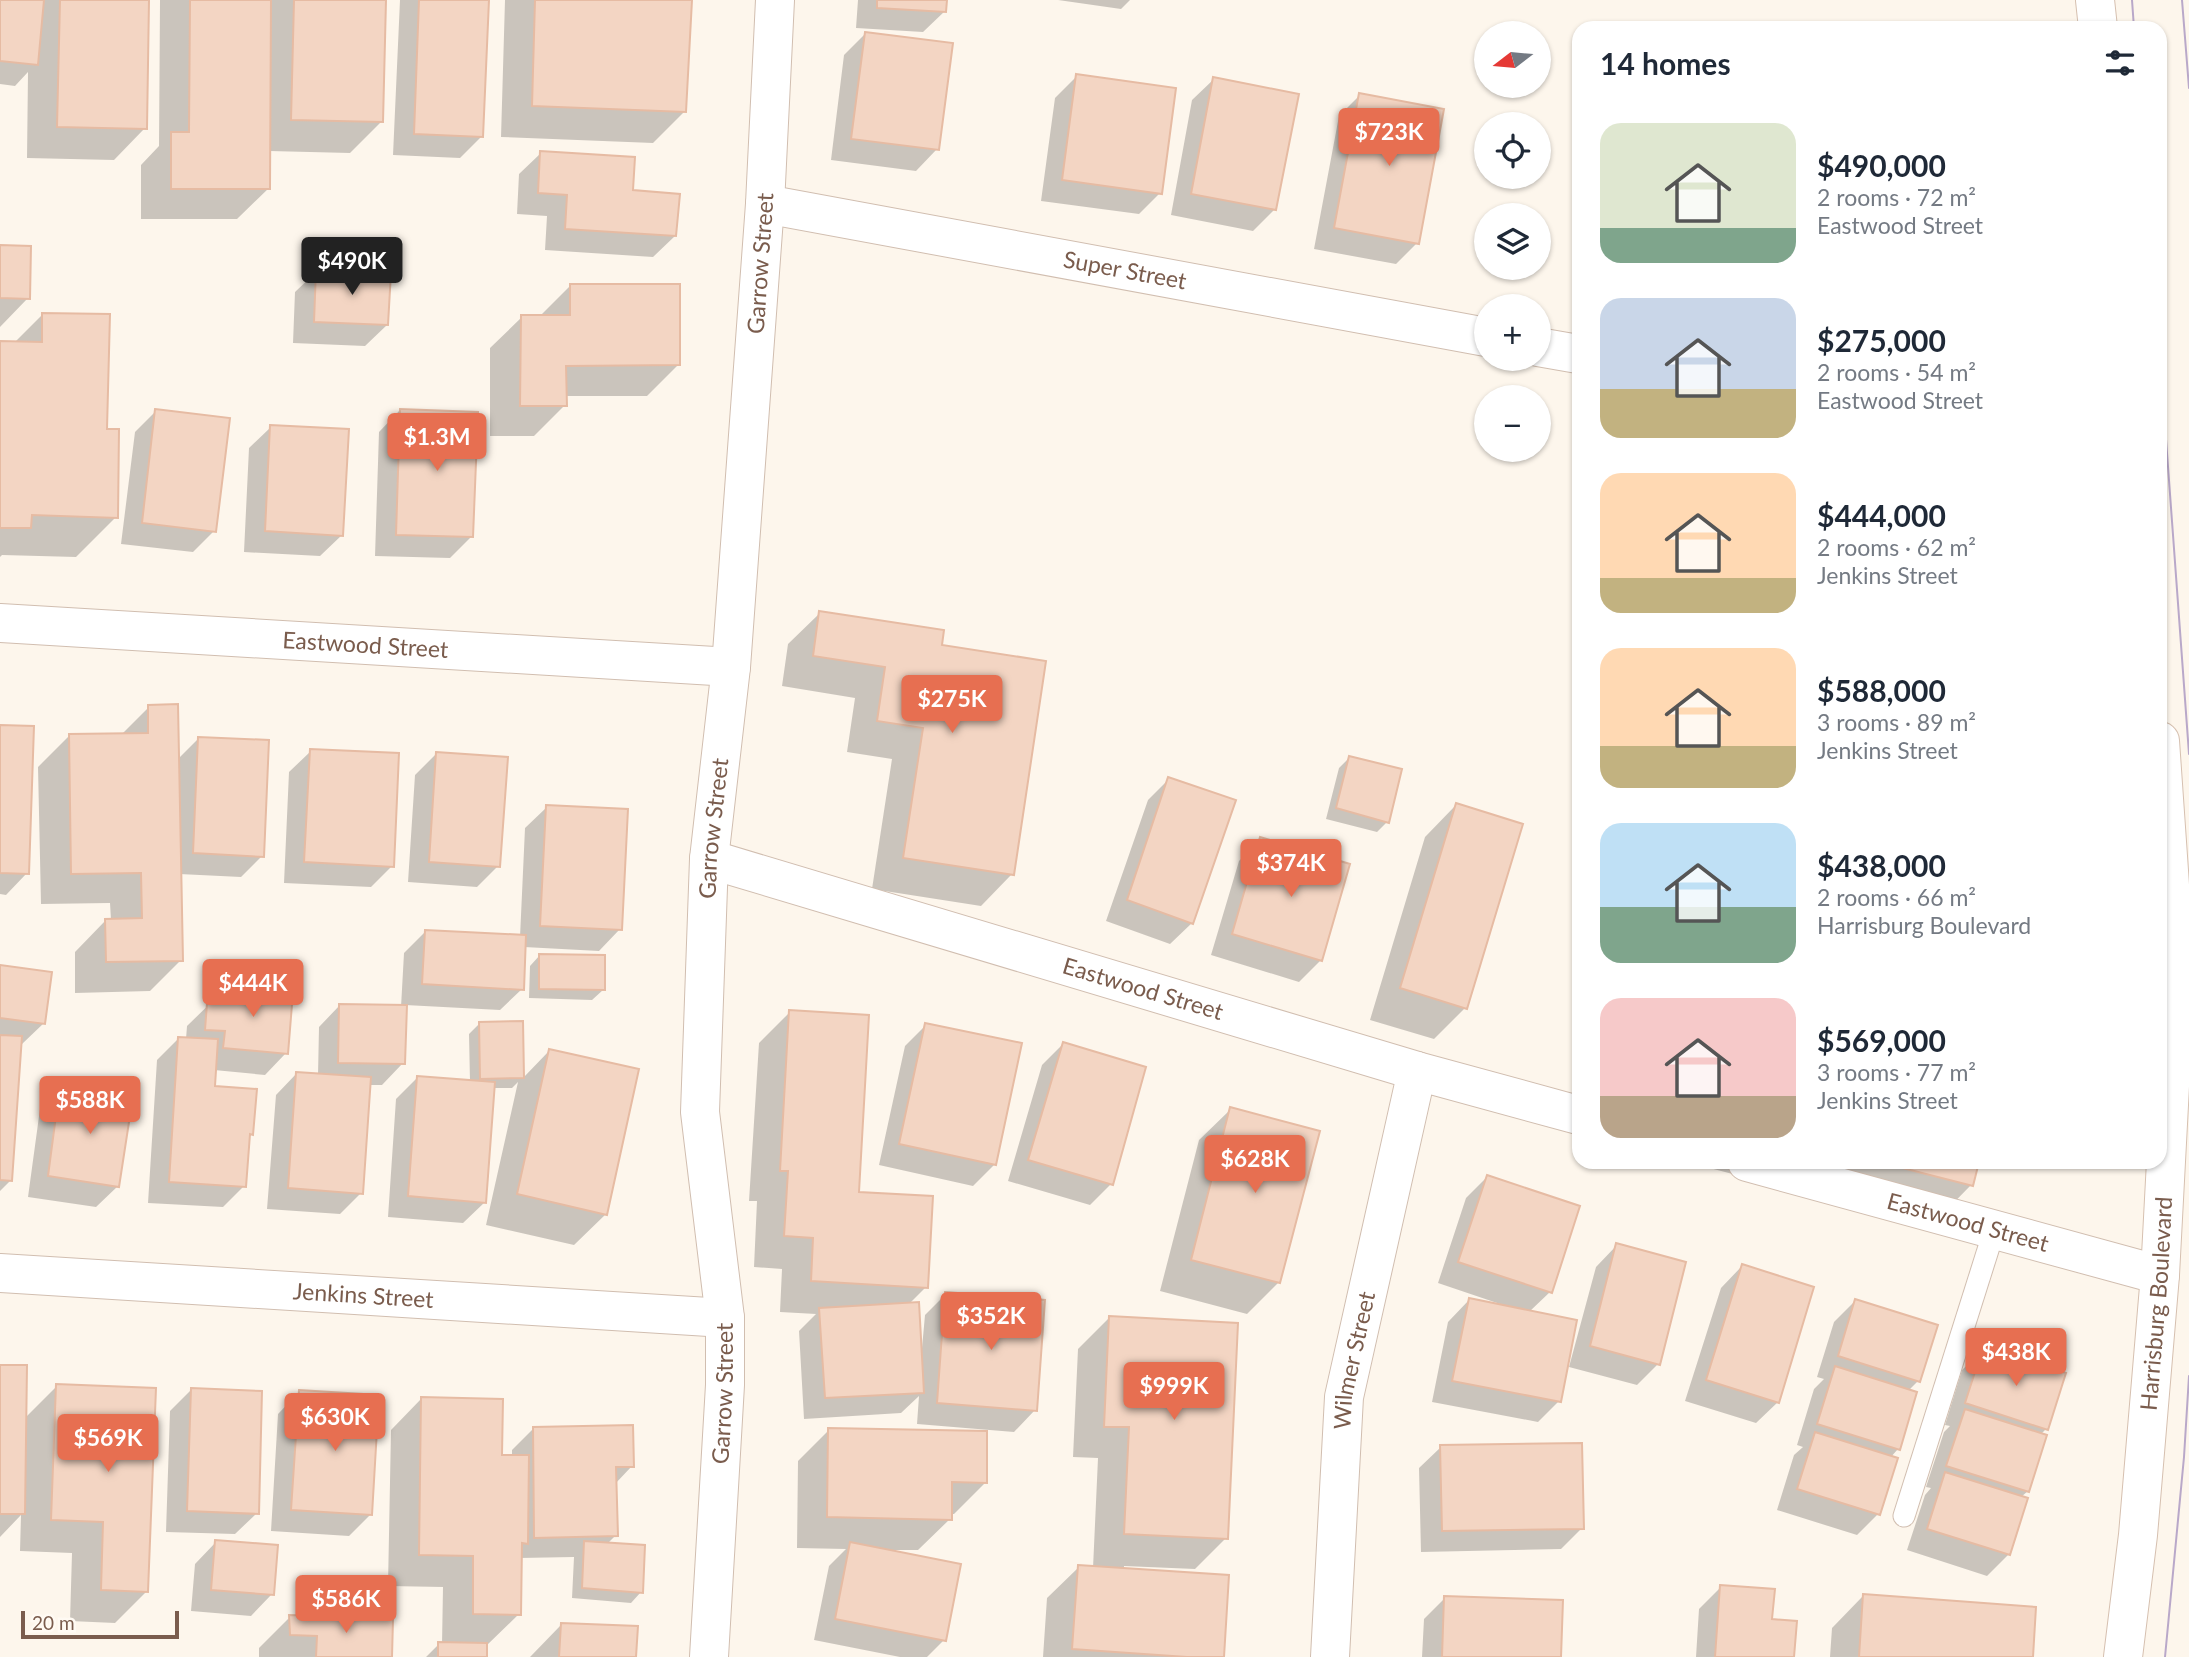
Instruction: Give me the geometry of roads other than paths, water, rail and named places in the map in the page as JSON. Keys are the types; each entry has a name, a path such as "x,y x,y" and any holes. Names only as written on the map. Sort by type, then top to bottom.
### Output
{"street":[{"name":"Garrow Street","path":"709,1657 725,1385 725,1318 700,1112 709,859 731,667 765,204 775,0"},
{"path":"2095,0 2097,21"},
{"name":"Super Street","path":"765,204 1474,335"},
{"path":"1551,349 1572,353"},
{"name":"Eastwood Street","path":"0,623 731,667"},
{"name":"Harrisburg Boulevard","path":"2123,1657 2174,1279 2175,972 2167,849"},
{"name":"Eastwood Street","path":"709,859 1417,1070 1572,1113"},
{"name":"Wilmer Street","path":"1330,1657 1345,1397 1417,1070"},
{"name":"Eastwood Street","path":"1771,1169 2174,1279"},
{"name":"Jenkins Street","path":"0,1273 725,1318"}],"lane":[{"path":"1904,1516 1994,1231"}],"tram line":[{"path":"2132,0 2134,21"},
{"path":"2182,0 2189,88"},
{"path":"2167,453 2189,754"},
{"path":"2165,1657 2189,1376"}]}
